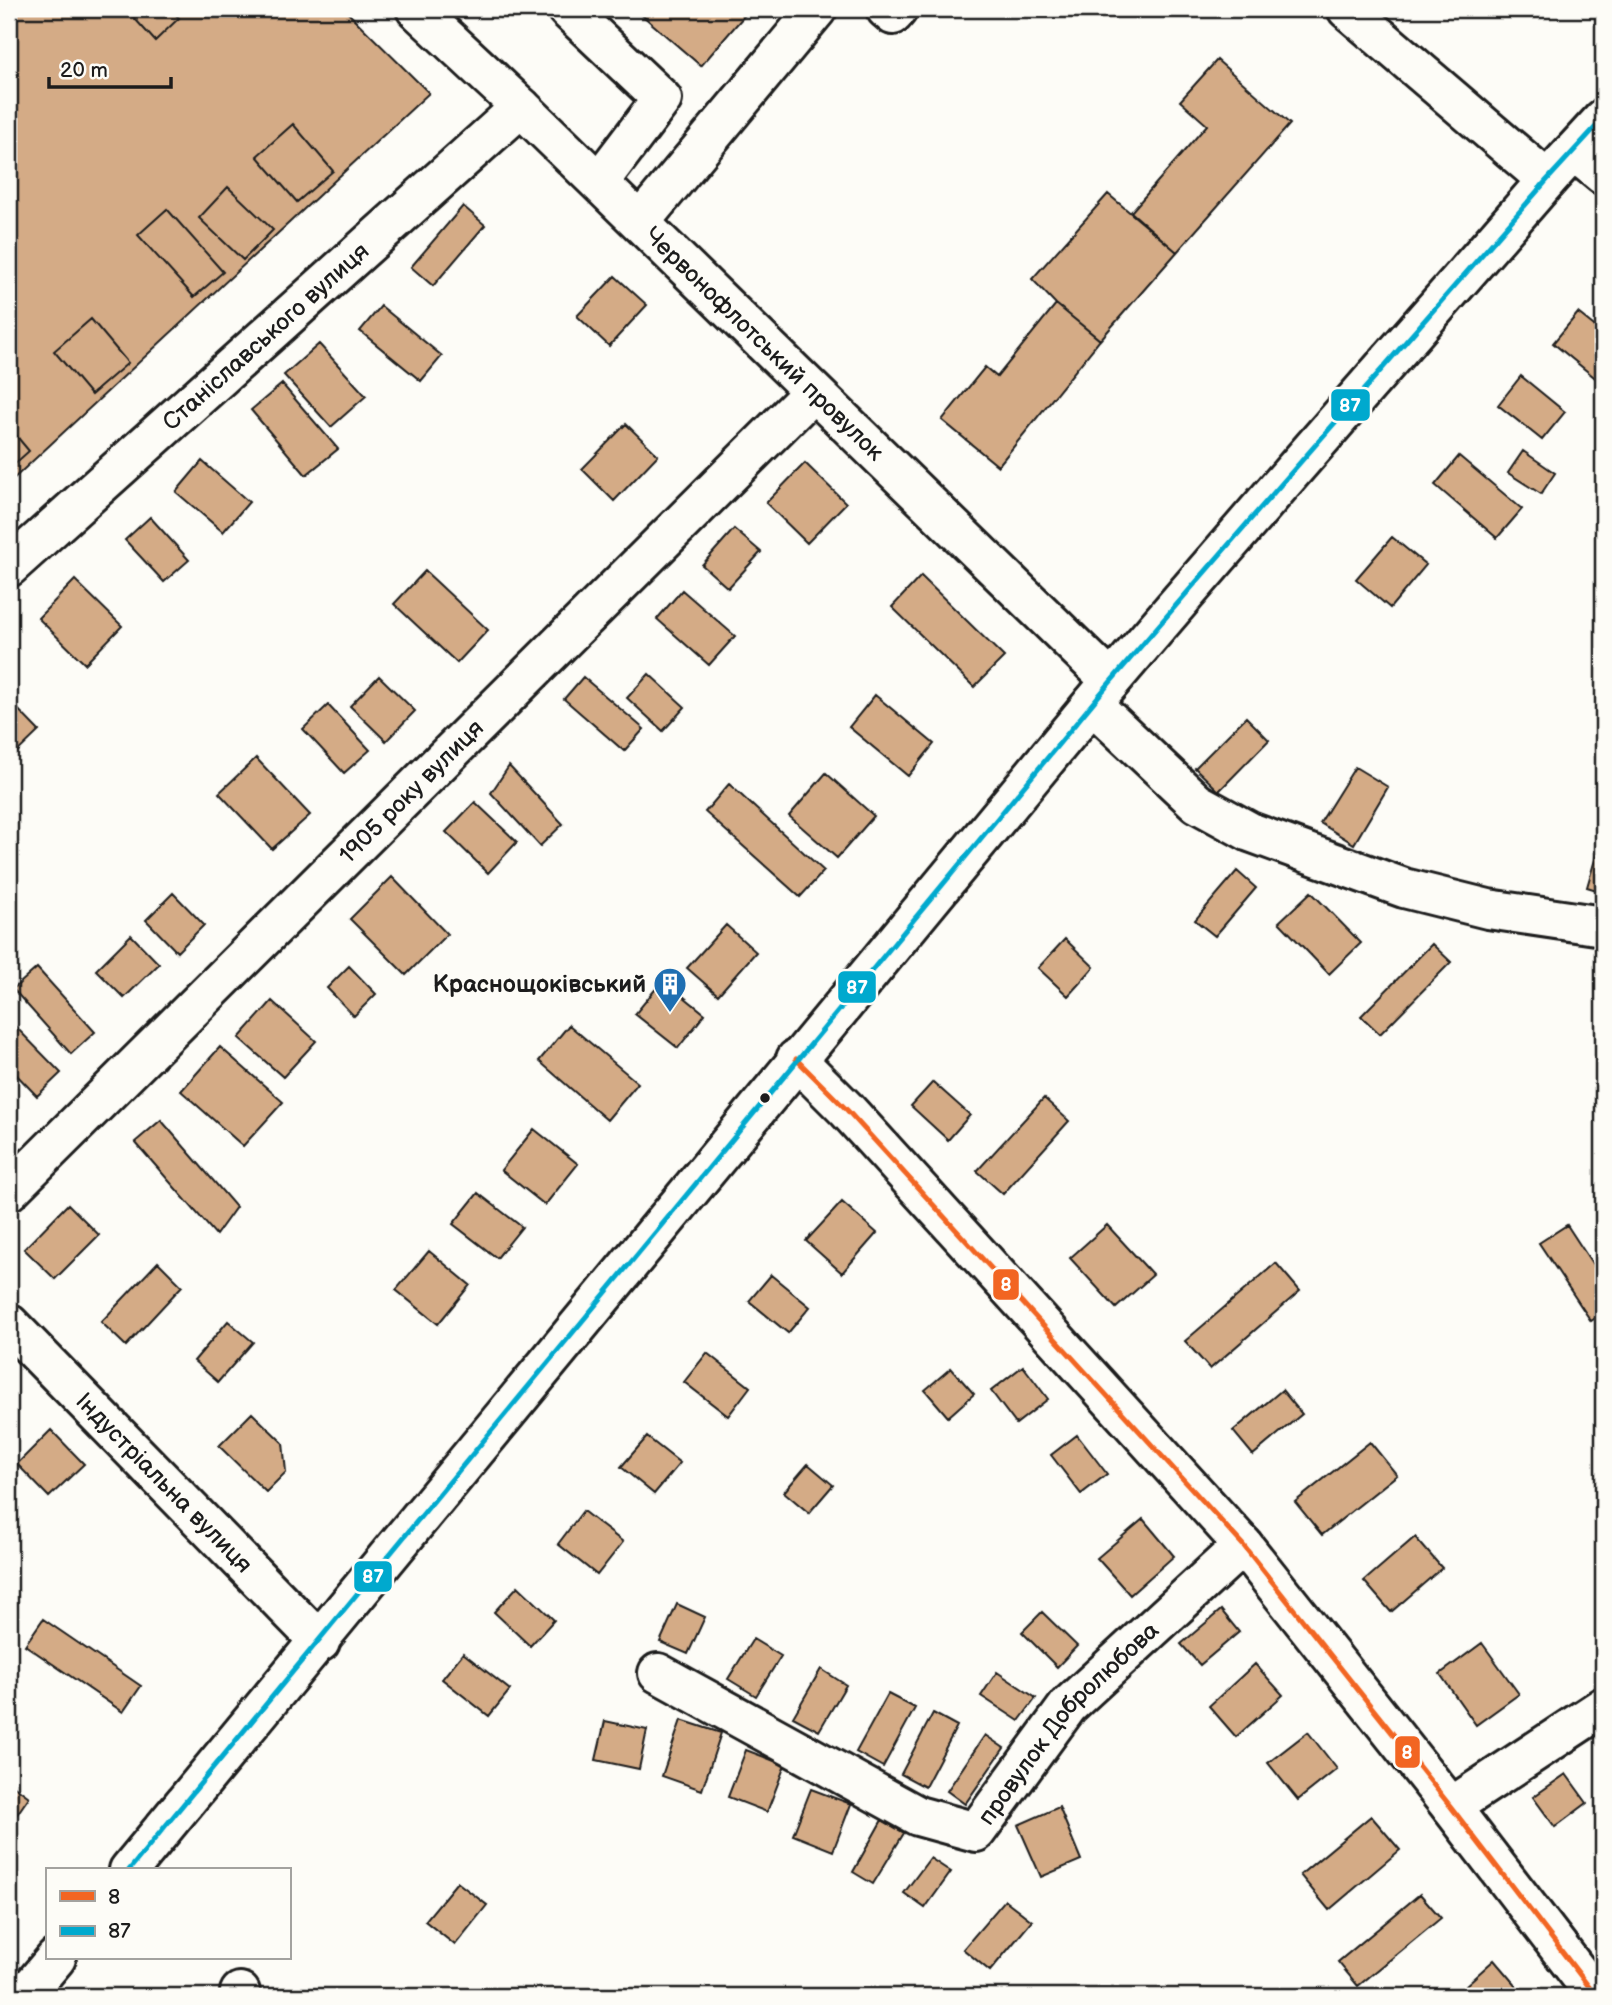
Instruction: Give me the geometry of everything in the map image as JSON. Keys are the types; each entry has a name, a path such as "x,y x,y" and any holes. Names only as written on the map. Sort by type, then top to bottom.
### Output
{"street":[{"name":"Червонофлотський провулок","path":"416,9 599,182 813,392 1102,693 1197,803 1250,832 1404,888 1488,909 1603,926"},
{"path":"567,9 662,99 599,182"},
{"path":"639,222 817,9"},
{"path":"886,9 893,15 898,9"},
{"path":"1347,9 1547,180"},
{"name":"Станіславського вулиця","path":"9,567 521,107"},
{"path":"132,1868 320,1642 796,1059 1102,693 1603,119"},
{"path":"1574,151 1603,175"},
{"name":"1905 року вулиця","path":"9,1191 813,392"},
{"path":"796,1059 847,1110 1243,1545 1451,1807 1596,1996"},
{"name":"Індустріальна вулиця","path":"9,1324 320,1642"},
{"name":"провулок Добролюбова","path":"658,1673 918,1816 976,1832 1068,1706 1243,1545"},
{"path":"1451,1807 1603,1707"},
{"path":"24,1996 54,1960"}],"building":[{"path":"9,9 344,9 429,93 9,483"},
{"path":"126,9 170,9 179,18 155,41"},
{"path":"635,9 750,9 701,66"},
{"path":"1217,60 1290,124 1177,252 1131,212 1207,125 1180,101"},
{"path":"293,124 333,171 297,202 257,156"},
{"path":"228,187 273,230 243,260 199,218"},
{"path":"1108,194 1177,252 1100,340 1056,304 1032,279"},
{"path":"463,206 485,225 433,286 411,267"},
{"path":"167,209 223,272 194,297 138,235"},
{"path":"615,276 647,305 609,346 577,316"},
{"path":"1056,304 1100,340 998,466 942,420 985,367 997,377"},
{"path":"381,306 442,356 421,381 360,331"},
{"path":"1578,313 1603,333 1603,376 1599,381 1553,343"},
{"path":"91,319 128,363 91,395 54,351"},
{"path":"319,344 366,396 331,427 284,375"},
{"path":"1521,376 1565,412 1542,440 1498,405"},
{"path":"282,384 338,449 306,475 251,410"},
{"path":"626,424 658,455 614,501 582,469"},
{"path":"9,427 29,451 9,469"},
{"path":"1523,451 1555,473 1541,494 1508,473"},
{"path":"1459,456 1522,509 1497,538 1435,485"},
{"path":"202,461 249,502 223,532 176,492"},
{"path":"805,463 846,503 807,543 766,503"},
{"path":"150,517 189,560 164,582 125,540"},
{"path":"734,529 761,552 728,588 702,565"},
{"path":"1392,537 1426,565 1390,608 1356,579"},
{"path":"425,571 488,630 457,663 394,604"},
{"path":"921,576 1004,657 974,687 892,607"},
{"path":"75,580 122,626 85,664 38,618"},
{"path":"682,590 735,636 709,665 657,619"},
{"path":"649,674 685,707 663,731 627,698"},
{"path":"379,676 415,711 386,741 350,706"},
{"path":"583,677 644,729 624,751 564,699"},
{"path":"875,695 934,744 908,776 849,727"},
{"path":"9,700 39,731 9,760"},
{"path":"328,705 370,750 344,773 303,729"},
{"path":"1246,717 1269,740 1219,791 1195,768"},
{"path":"256,758 310,815 272,849 219,793"},
{"path":"509,766 563,824 540,846 491,793"},
{"path":"1355,767 1388,787 1354,844 1320,823"},
{"path":"826,773 874,816 837,858 789,816"},
{"path":"729,784 824,871 800,897 705,812"},
{"path":"475,802 517,842 488,873 446,832"},
{"path":"1598,849 1603,851 1603,892 1587,887"},
{"path":"1237,871 1256,888 1215,936 1195,920"},
{"path":"392,877 447,934 406,975 350,919"},
{"path":"1311,892 1361,943 1329,974 1279,922"},
{"path":"173,893 204,925 177,952 146,920"},
{"path":"726,925 756,952 718,995 687,968"},
{"path":"131,935 159,964 124,998 96,970"},
{"path":"1065,939 1094,967 1068,996 1038,968"},
{"path":"1432,944 1451,962 1380,1034 1361,1016"},
{"path":"349,966 376,994 354,1016 327,988"},
{"path":"37,968 95,1032 71,1054 13,989"},
{"name":"Краснощоківський","path":"663,980 705,1014 678,1048 635,1014"},
{"path":"272,1001 316,1041 283,1077 239,1038"},
{"path":"9,1020 61,1073 37,1096 9,1067"},
{"path":"569,1025 638,1083 607,1120 539,1061"},
{"path":"220,1047 283,1102 243,1146 181,1091"},
{"path":"933,1082 970,1115 948,1140 911,1106"},
{"path":"1044,1098 1069,1121 1003,1194 977,1171"},
{"path":"161,1120 236,1207 216,1235 135,1142"},
{"path":"534,1129 578,1164 545,1205 501,1170"},
{"path":"478,1193 522,1227 497,1258 453,1224"},
{"path":"842,1202 877,1233 842,1273 806,1241"},
{"path":"68,1204 99,1235 55,1279 24,1249"},
{"path":"1107,1225 1153,1275 1116,1308 1070,1258"},
{"path":"1567,1225 1603,1280 1603,1313 1591,1321 1539,1243"},
{"path":"429,1251 470,1285 438,1324 396,1290"},
{"path":"158,1262 182,1286 126,1346 101,1322"},
{"path":"1276,1263 1300,1291 1210,1369 1185,1341"},
{"path":"771,1275 810,1307 788,1333 749,1301"},
{"path":"228,1321 253,1342 218,1382 194,1361"},
{"path":"707,1353 750,1387 728,1416 684,1382"},
{"path":"1023,1366 1048,1399 1016,1424 991,1391"},
{"path":"951,1368 974,1394 948,1417 925,1390"},
{"path":"1282,1390 1302,1414 1253,1455 1233,1431"},
{"path":"252,1413 283,1443 286,1472 266,1492 219,1446"},
{"path":"51,1430 84,1464 49,1497 17,1464"},
{"path":"1077,1435 1107,1474 1081,1494 1051,1455"},
{"path":"647,1437 680,1463 654,1494 621,1467"},
{"path":"1370,1442 1397,1475 1322,1535 1295,1502"},
{"path":"808,1464 833,1485 809,1513 784,1492"},
{"path":"583,1511 623,1542 597,1575 558,1544"},
{"path":"1143,1519 1174,1556 1130,1595 1097,1558"},
{"path":"1415,1537 1442,1568 1391,1612 1364,1581"},
{"path":"518,1586 554,1620 530,1646 494,1612"},
{"path":"677,1604 705,1617 688,1654 660,1642"},
{"path":"1221,1610 1239,1632 1200,1665 1181,1644"},
{"path":"1042,1612 1077,1646 1057,1667 1022,1632"},
{"path":"43,1619 141,1686 123,1712 25,1645"},
{"path":"753,1639 781,1656 756,1696 728,1679"},
{"path":"1482,1643 1519,1694 1476,1725 1440,1674"},
{"path":"463,1653 510,1690 489,1716 442,1679"},
{"path":"1255,1664 1283,1695 1236,1737 1209,1706"},
{"path":"821,1669 846,1685 819,1731 793,1717"},
{"path":"997,1672 1036,1698 1019,1721 981,1696"},
{"path":"888,1694 915,1708 883,1767 856,1752"},
{"path":"933,1713 957,1726 925,1787 901,1774"},
{"path":"681,1720 721,1733 702,1790 662,1776"},
{"path":"605,1721 647,1730 639,1769 596,1760"},
{"path":"1308,1732 1337,1769 1298,1800 1268,1763"},
{"path":"985,1735 1004,1748 965,1804 947,1791"},
{"path":"746,1750 785,1765 767,1812 728,1797"},
{"path":"1566,1774 1587,1803 1555,1827 1533,1797"},
{"path":"9,1782 29,1797 11,1823 9,1821"},
{"path":"811,1789 851,1804 833,1851 793,1835"},
{"path":"1059,1807 1081,1860 1041,1877 1018,1825"},
{"path":"1371,1816 1400,1850 1329,1910 1300,1875"},
{"path":"882,1820 904,1833 873,1884 853,1872"},
{"path":"9,1834 18,1841 9,1854"},
{"path":"930,1858 951,1872 925,1908 904,1893"},
{"path":"457,1882 487,1905 455,1945 425,1921"},
{"path":"1420,1894 1441,1918 1358,1986 1338,1962"},
{"path":"1005,1900 1032,1921 990,1971 963,1949"},
{"path":"1494,1960 1523,1994 1521,1996 1476,1996 1466,1985"}],"transit line":[{"name":"87","path":"131,1868 1096,699 1603,119"},
{"name":"8","path":"796,1059 847,1110 1243,1545 1451,1807 1596,1996"}],"place":[{"name":"Краснощоківський","path":"670,1014"}]}
